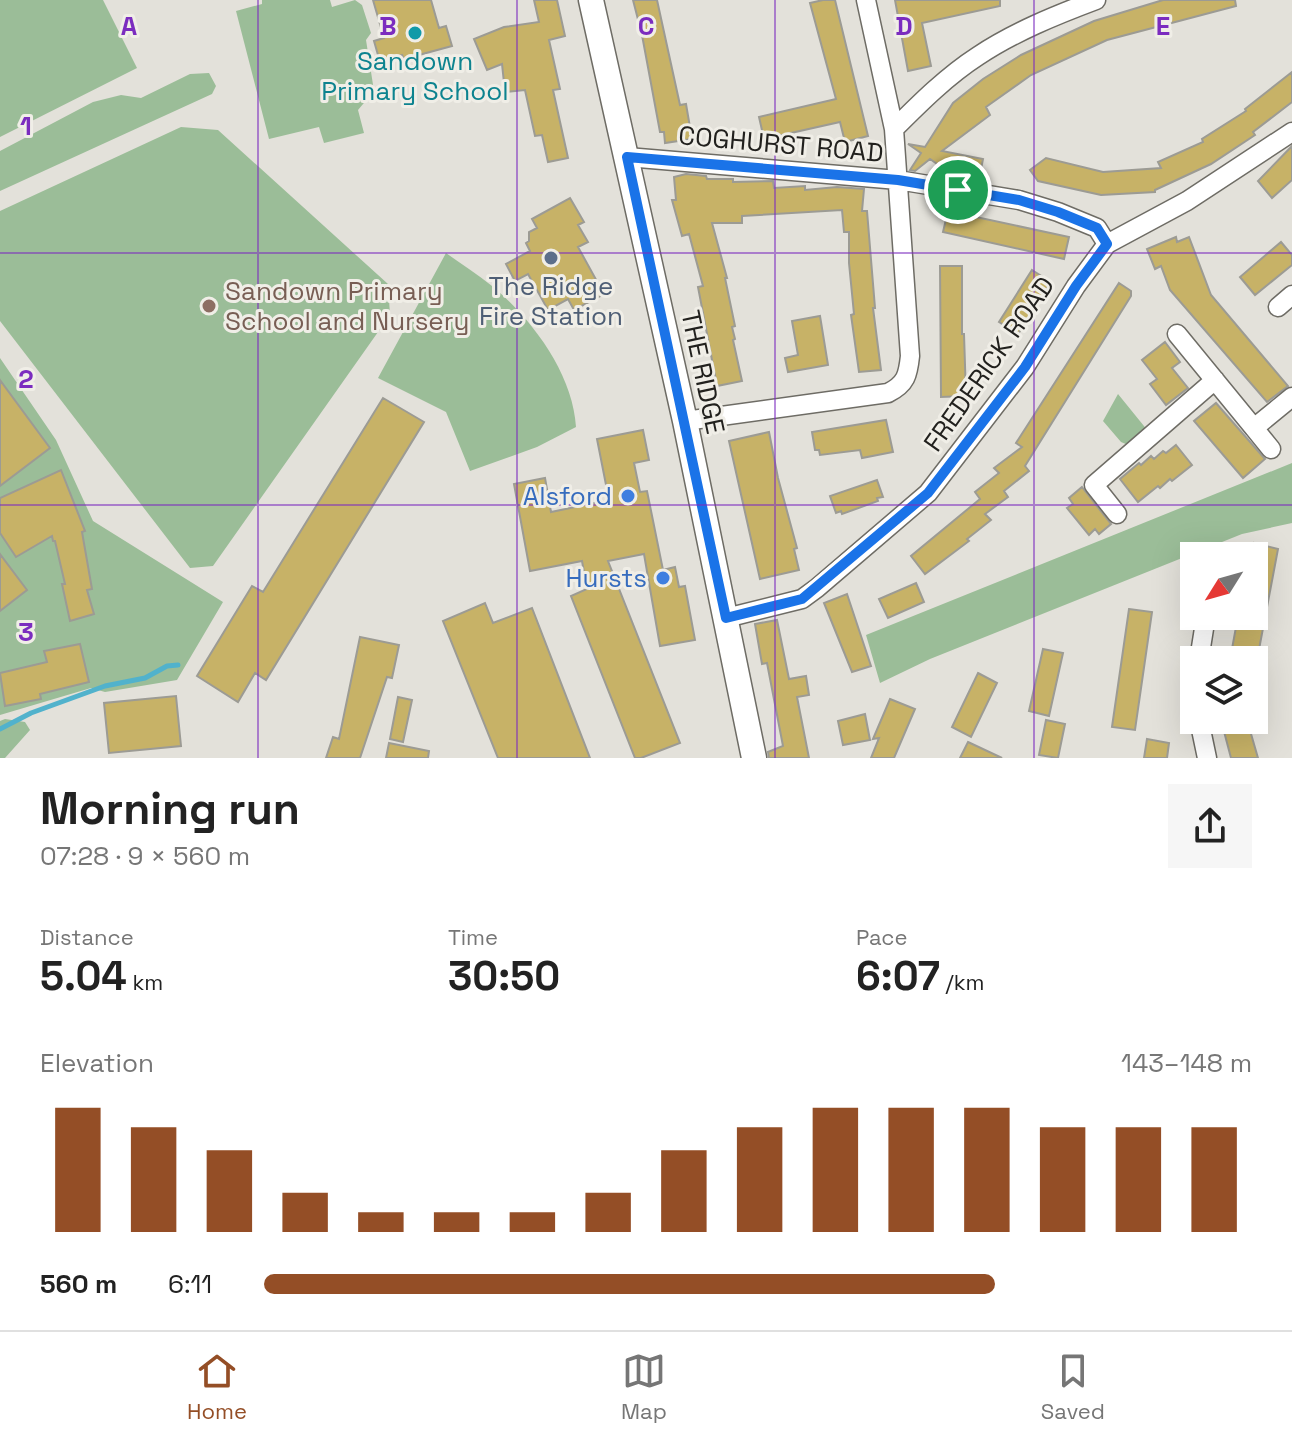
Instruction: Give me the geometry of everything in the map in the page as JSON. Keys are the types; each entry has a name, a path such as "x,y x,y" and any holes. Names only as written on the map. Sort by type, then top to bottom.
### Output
{"main road":[{"name":"THE RIDGE","path":"591,0 685,421 754,758"}],"street":[{"path":"685,421 888,393 900,387 908,376 910,356 894,129 866,0"},
{"path":"894,129 932,91 979,55 1096,0"},
{"name":"FREDERICK ROAD","path":"726,618 802,599 928,493 1025,367 1076,286 1107,244 1187,201 1292,132"},
{"name":"COGHURST ROAD","path":"627,157 898,180 1019,200 1097,228 1107,244"},
{"path":"1177,334 1271,449"},
{"path":"1117,514 1094,485 1215,380"},
{"path":"1254,428 1289,400"},
{"path":"1202,734 1207,758"}],"green space":[{"path":"0,0 103,0 137,68 0,137"},
{"path":"262,0 330,0 332,7 355,0 362,5 371,33 366,40 374,91 358,110 364,133 324,143 319,127 269,139 236,11 262,4"},
{"path":"209,73 216,86 212,94 0,191 0,151 93,102 121,95 141,98 190,74"},
{"path":"181,127 218,130 388,284 390,315 213,566 190,568 0,321 0,211"},
{"path":"446,253 507,299 535,331 559,368 573,407 576,427 537,447 470,471 446,412 378,378"},
{"path":"0,358 56,440 93,521 223,602 177,680 105,692 91,688 0,715"},
{"path":"1118,394 1148,431 1128,445 1121,442 1103,421"},
{"path":"1292,463 1292,523 1242,534 1222,542 1180,542 1180,559 930,659 880,683 866,635"},
{"path":"0,721 25,722 30,730 5,758 0,758"}],"building":[{"name":"Sandown Primary School","path":"373,0 431,0 439,28 446,26 452,46 380,62 374,41 384,38"},
{"path":"534,0 557,0 565,36 549,40 560,89 553,90 568,158 548,162 542,135 535,136 525,90 505,92 502,64 487,70 474,39 504,27 539,22"},
{"path":"633,0 657,0 680,105 686,104 692,139 665,143 664,132 660,132"},
{"path":"835,0 868,136 845,142 840,122 764,139 759,117 836,99 810,3"},
{"path":"895,0 1000,0 1000,6 922,23 931,66 908,71"},
{"path":"1163,0 1235,0 1236,6 1107,40 1031,75 986,107 990,115 942,151 983,159 980,174 940,166 930,159 915,171 910,170 921,153 908,144 925,147 953,103 983,79 1021,55 1094,21"},
{"path":"1292,72 1292,102 1253,132 1255,135 1211,164 1155,192 1101,195 1038,181 1030,170 1046,158 1103,172 1161,168 1158,162 1203,142 1202,139 1246,111"},
{"path":"1292,146 1292,180 1272,198 1258,181"},
{"path":"686,174 706,176 707,179 733,179 733,182 773,181 774,188 864,189 862,211 867,211 873,308 881,370 859,372 851,315 854,314 849,232 844,232 842,210 742,216 742,223 712,223 727,278 735,326 732,327 733,340 742,381 717,386 698,287 703,286 689,234 682,236 672,200 676,200 674,177"},
{"name":"The Ridge Fire Station","path":"570,198 584,222 578,225 588,242 578,247 604,294 574,310 568,299 548,310 528,274 515,281 506,264 530,251 526,243 529,232 537,228 532,219"},
{"path":"948,211 1069,237 1064,259 943,232"},
{"path":"1176,237 1177,242 1189,237 1211,295 1288,386 1267,402 1170,290 1161,266 1155,269 1147,249"},
{"path":"1281,242 1292,255 1292,265 1255,295 1240,277"},
{"path":"940,266 962,266 966,396 941,397"},
{"path":"1032,270 1051,282 1018,334 999,322"},
{"path":"1119,283 1131,291 1131,296 1025,466 1029,471 1004,491 1008,497 985,514 991,520 925,574 911,556 980,499 975,492 999,473 994,468 1022,447 1016,443"},
{"path":"820,316 828,365 788,372 785,358 798,355 792,321"},
{"path":"1165,342 1180,362 1172,368 1188,388 1166,405 1150,384 1157,379 1142,360"},
{"path":"0,380 50,448 0,486"},
{"path":"383,398 424,422 266,680 255,673 238,702 197,676 252,586 263,592"},
{"path":"1216,403 1265,459 1243,478 1194,421"},
{"path":"886,420 893,452 862,458 860,450 820,455 819,450 815,450 812,432"},
{"path":"643,430 649,460 634,463 640,492 647,491 663,570 675,567 679,587 685,586 695,640 660,646 644,554 608,561 680,743 635,758 571,596 587,589 582,561 530,571 514,484 545,478 551,512 609,500 597,439"},
{"path":"769,432 797,548 794,549 799,570 760,579 729,441"},
{"path":"1176,445 1192,465 1138,502 1120,479 1139,463 1141,465 1151,456 1154,459"},
{"path":"61,470 85,531 82,532 92,589 87,590 94,614 70,621 62,584 65,584 52,536 16,557 0,533 0,498"},
{"path":"877,480 883,497 842,514 841,511 836,513 830,496"},
{"path":"1082,487 1111,524 1099,534 1095,529 1089,535 1067,508 1073,504 1069,498"},
{"path":"1268,546 1278,549 1268,602"},
{"path":"0,554 27,590 0,611"},
{"path":"916,583 924,602 888,618 879,599"},
{"path":"847,594 871,666 852,672 824,603"},
{"path":"485,603 493,623 532,608 590,758 498,758 443,621"},
{"path":"1129,609 1152,612 1135,730 1112,727"},
{"path":"777,620 789,679 806,676 809,695 797,697 809,758 769,758 768,752 783,746 767,663 762,664 755,624"},
{"path":"1235,630 1263,630 1260,646 1233,646"},
{"path":"360,637 399,645 392,678 387,677 360,758 326,758 333,737 339,739"},
{"path":"80,644 89,682 40,694 41,699 5,706 0,673 47,662 44,651"},
{"path":"1043,649 1063,653 1049,716 1029,711"},
{"path":"978,673 997,683 971,737 952,727"},
{"path":"176,696 181,746 109,753 104,703"},
{"path":"398,697 412,700 403,742 390,739"},
{"path":"890,699 915,709 894,758 871,758 879,738 873,739"},
{"path":"865,714 870,740 843,745 838,721"},
{"path":"1046,720 1065,724 1058,758 1039,755"},
{"path":"1225,734 1251,734 1258,758 1231,758"},
{"path":"1147,739 1169,743 1167,758 1144,758"},
{"path":"968,742 1002,758 960,758"},
{"path":"389,743 429,751 428,758 386,758"}],"waterway":[{"path":"0,729 31,713 105,686 145,678 167,666 178,665"}],"place":[{"name":"Sandown Primary School","path":"415,33"},
{"name":"The Ridge Fire Station","path":"551,258"},
{"name":"Sandown Primary School and Nursery","path":"209,306"},
{"name":"Alsford","path":"628,496"},
{"name":"Hursts","path":"663,578"}],"route":[{"path":"627,157 898,180 958,190 1019,200 1058,212 1097,228 1107,244 1076,286 1025,367 928,493 802,599 726,618 627,157"}]}
